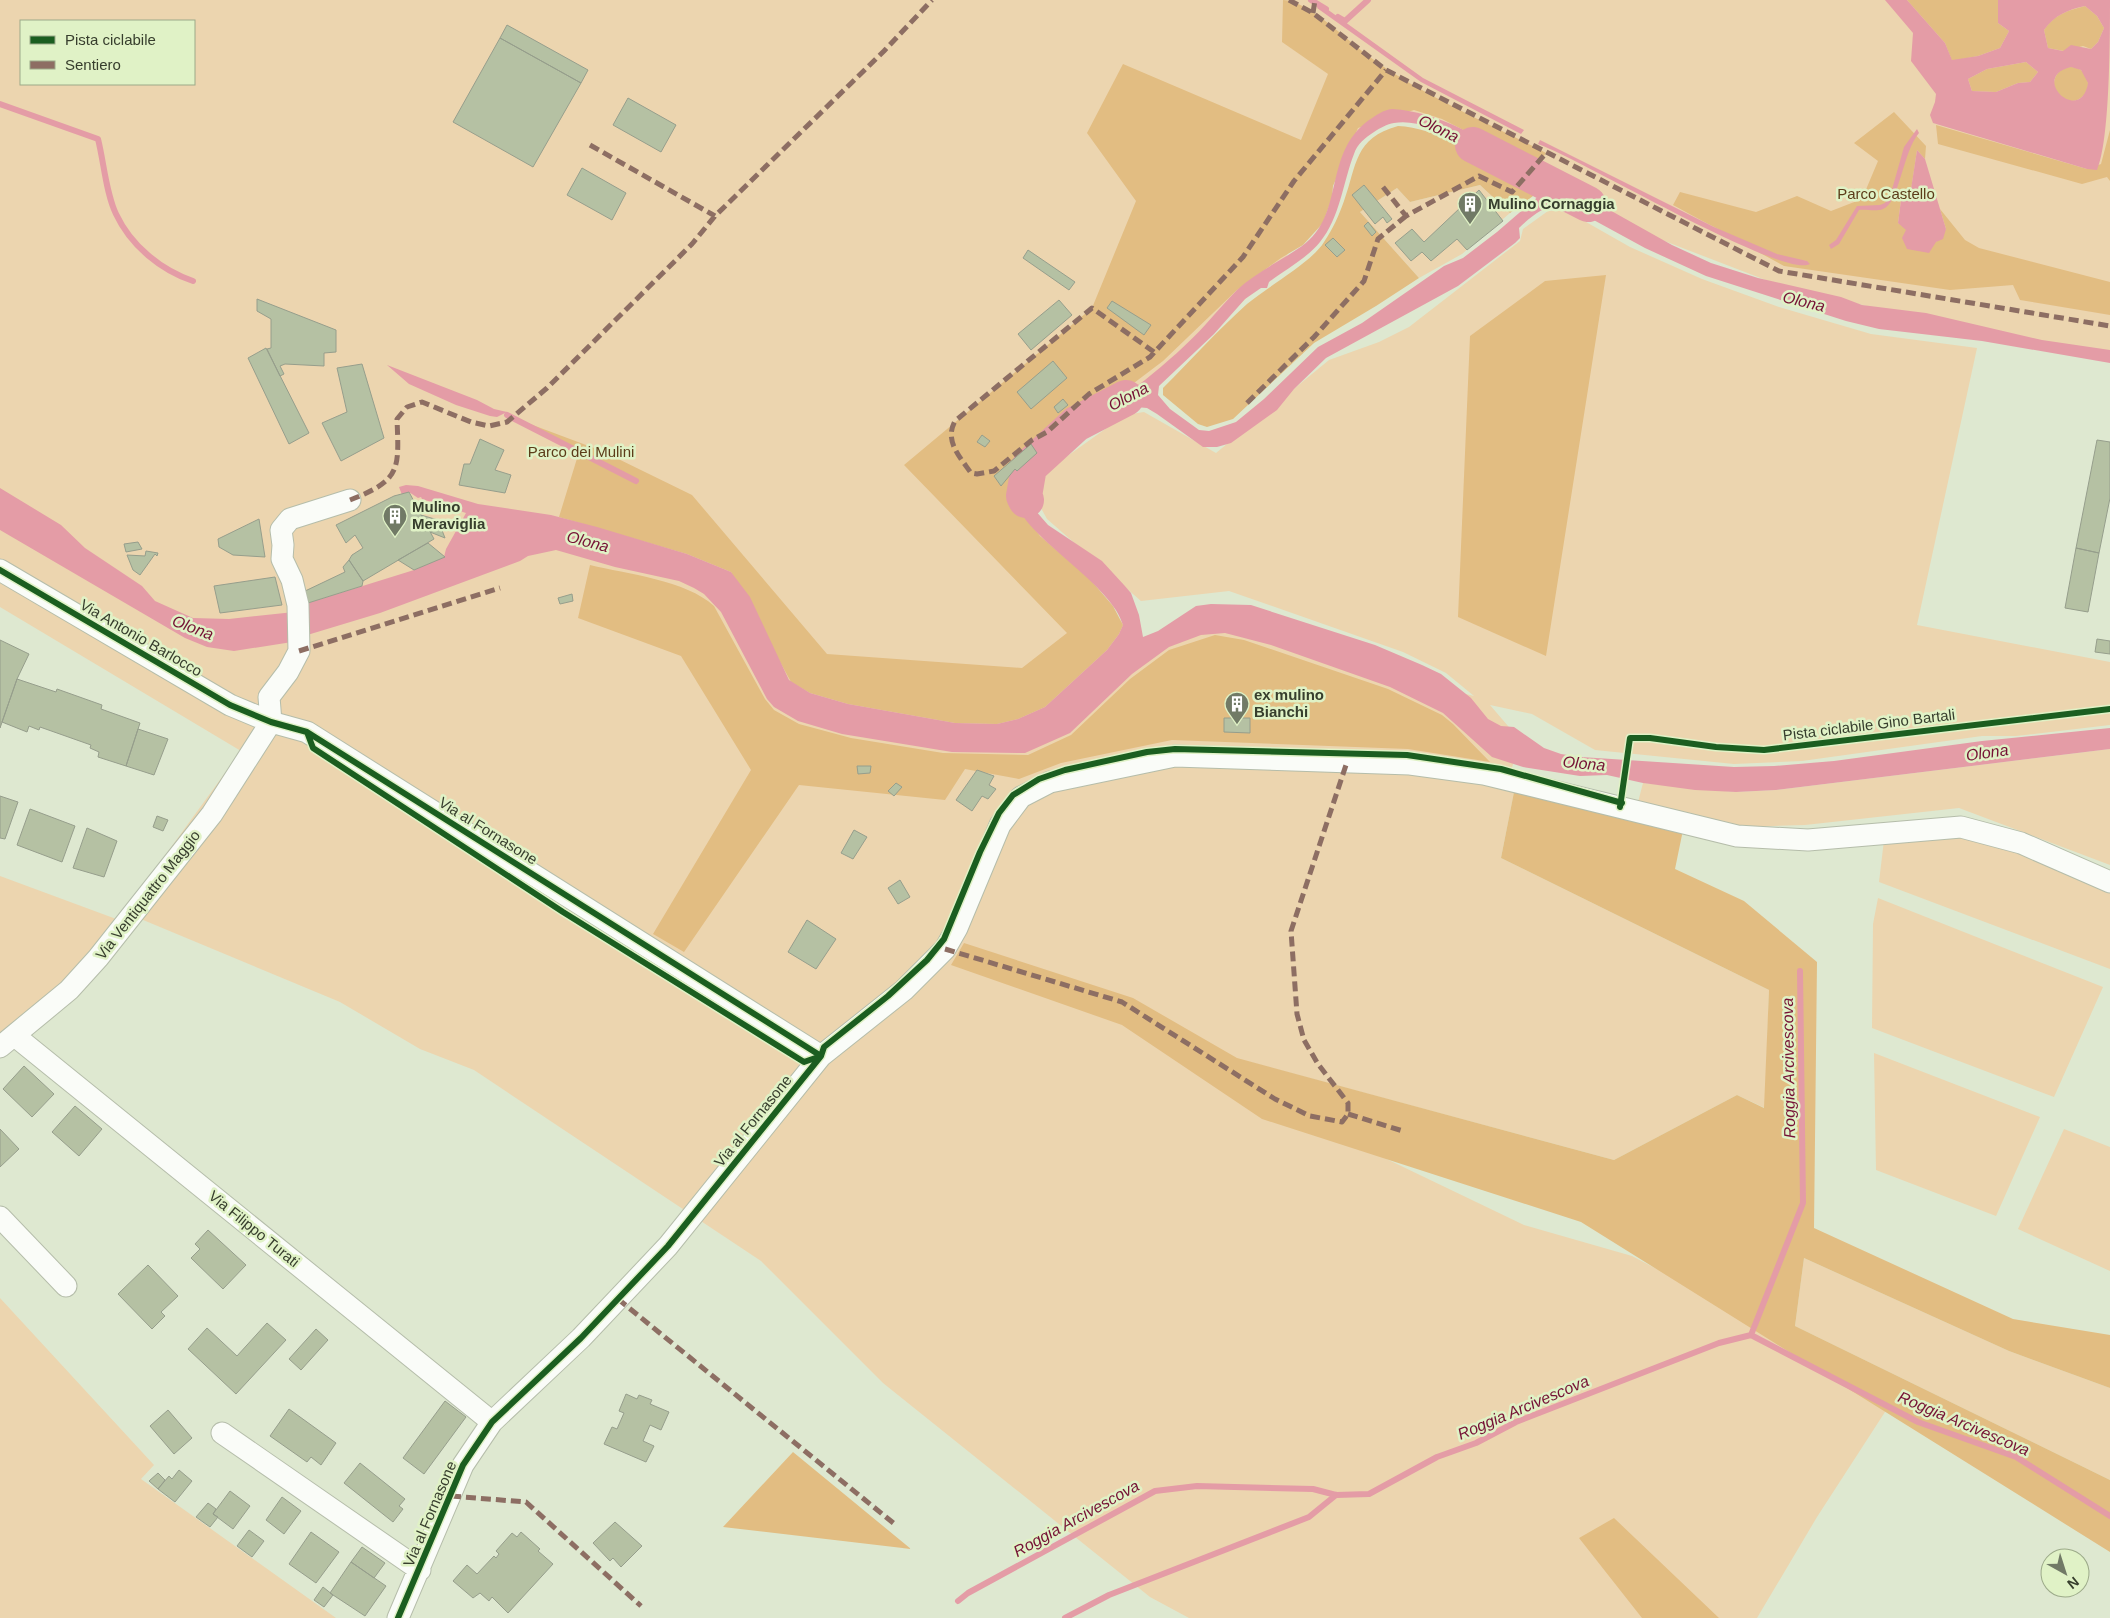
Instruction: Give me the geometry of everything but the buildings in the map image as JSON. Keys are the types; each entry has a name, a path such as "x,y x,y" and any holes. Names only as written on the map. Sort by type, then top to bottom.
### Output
{"street":[{"path":"271,722 268,697 288,672 299,651 298,605 292,580 282,559 281,530 290,519 350,500"},
{"name":"Via Antonio Barlocco","path":"0,570 230,705 271,722"},
{"name":"Via Ventiquattro Maggio","path":"8,1041 69,990 135,913 212,814 271,722"},
{"name":"Via al Fornasone","path":"271,722 307,732 821,1056 668,1246 581,1338 492,1422 463,1465 398,1618"},
{"path":"821,1056 904,990 945,949 957,928 1000,825 1021,797 1050,782 1176,756 1410,764 1484,774 1746,836 1808,840 1961,827 2021,843 2110,882"},
{"name":"Via Filippo Turati","path":"8,1041 492,1422"},
{"path":"0,1217 66,1286"},
{"name":"Via al Fornasone","path":"222,1433 420,1570"}],"green space":[{"name":"Parco dei Mulini","path":"0,0 2110,0 2110,362 2069,355 1776,284 1571,205 1464,143 1418,127 1420,113 1370,118 1283,262 1142,401 1085,428 1053,453 1030,492 1034,515 1138,642 1257,610 1380,673 1474,696 1446,673 1403,652 1229,591 1141,601 1047,519 1036,499 1045,472 1125,415 1144,412 1216,453 1329,360 1379,342 1409,327 1520,241 1523,229 1548,211 1565,210 1630,247 1702,279 1779,307 1871,334 1977,348 1917,625 2110,662 2110,725 2016,736 1982,736 1802,761 1734,764 1595,750 1532,714 1490,705 1520,740 1507,785 1515,787 1501,858 1769,990 1765,1108 1737,1095 1614,1160 1250,1062 1239,1088 1524,1225 1632,1256 1896,1395 1817,1517 1757,1618 1189,1618 1150,1597 883,1383 761,1261 474,1070 420,1049 340,1002 124,912 241,751 0,607"},
{"path":"1283,0 1303,6 1313,12 1382,66 1404,80 1451,106 1546,153 1535,167 1442,119 1414,110 1358,128 1333,186 1332,198 1323,223 1303,245 1281,258 1237,290 1163,361 1015,473 1016,504 1040,536 1089,578 1113,606 1123,625 1107,650 1045,707 1018,719 997,724 955,723 848,704 810,693 791,682 731,572 687,554 559,517 579,452 506,415 602,451 692,495 827,654 1022,668 1067,633 904,465 1092,308 1136,201 1087,133 1123,64 1301,140 1328,74 1282,42"},
{"path":"1907,0 1998,0 1998,23 2009,31 2000,48 1978,56 1952,61 1945,43"},
{"path":"2085,6 2097,16 2104,28 2098,42 2091,49 2083,46 2064,51 2048,48 2044,30 2048,25 2062,14"},
{"path":"2026,62 2038,72 2030,82 2018,83 1996,92 1972,91 1968,79 1987,69"},
{"path":"2071,67 2083,72 2088,84 2083,96 2071,101 2059,96 2054,84 2059,72"},
{"name":"Parco Castello","path":"1894,112 1926,146 1925,159 1917,150 1911,190 1901,200 1898,223 1936,242 1946,229 1940,209 1965,240 1979,248 2110,282 2110,315 2020,300 2013,285 1950,290 1784,266 1751,248 1800,265 1807,261 1792,259 1757,247 1673,205 1680,192 1756,212 1797,196 1831,211 1862,199 1878,161 1854,143"},
{"path":"1936,125 2087,169 2101,164 2110,130 2110,181 2107,177 2082,184 1938,144"},
{"path":"1398,126 1431,133 1469,148 1537,183 1537,193 1510,213 1480,185 1410,202 1397,188 1360,212 1419,278 1314,343 1233,419 1207,427 1198,424 1163,395 1163,388 1247,304 1300,266 1318,250 1338,217 1359,154 1373,138 1384,131"},
{"path":"1480,185 1510,213 1462,254 1419,278 1360,212 1397,188 1410,202"},
{"path":"1606,275 1546,656 1458,617 1470,336 1545,281"},
{"path":"590,565 655,579 688,590 702,597 714,606 765,699 774,710 799,724 851,738 943,753 1028,755 1071,735 1130,679 1169,650 1215,635 1244,640 1388,689 1442,715 1490,762 1408,749 1172,740 1061,763 1019,779 965,769 945,800 799,785 684,952 653,934 751,770 681,656 578,618"},
{"path":"2110,749 2110,865 1959,808 1805,825 1743,827 1637,806 1643,783 1736,792 1776,790"},
{"path":"1515,787 1683,830 1675,869 1744,901 1817,962 1814,1228 2013,1319 2110,1335 2110,1388 2009,1351 1804,1258 1795,1326 2110,1480 2110,1552 1581,1222 1262,1119 1122,1025 951,965 964,943 1133,998 1237,1058 1614,1160 1737,1095 1764,1108 1769,990 1501,858"},
{"path":"1958,836 2016,849 2110,892 2110,969 1879,882 1884,840"},
{"path":"0,876 127,923 0,1047"},
{"path":"1878,898 2103,987 2054,1097 1872,1028 1873,924"},
{"path":"1874,1053 2040,1117 1996,1216 1876,1170"},
{"path":"2064,1129 2110,1147 2110,1271 2018,1229"},
{"path":"1804,1258 2009,1351 2110,1388 2110,1480 1795,1326"},
{"path":"0,1298 154,1465 141,1479 336,1618 0,1618"},
{"path":"793,1452 911,1549 723,1527"},
{"path":"1614,1518 1719,1618 1642,1618 1579,1538"}],"water":[{"path":"1885,0 1907,0 1945,43 1952,60 1978,56 2000,48 2009,31 1998,23 1998,0 2110,0 2107,114 2105,137 2097,170 2087,169 1933,123 1930,115 1936,94 1911,61 1913,33","holes":["2085,6 2097,16 2104,28 2098,42 2091,49 2071,45 2063,51 2048,48 2044,30 2048,25 2062,14","2026,62 2038,72 2030,82 2018,83 1996,92 1972,91 1968,79 1987,69","2071,67 2081,70 2088,83 2083,95 2076,100 2068,99 2061,95 2056,88 2055,80 2059,72"]},
{"path":"1320,4 1423,78 1524,130 1521,134 1421,82 1317,8"},
{"path":"1392,109 1410,111 1444,121 1522,161 1516,171 1457,138 1423,125 1408,122 1386,125 1365,139 1355,150 1332,222 1315,248 1269,282 1267,288 1261,288 1245,299 1214,334 1159,386 1158,395 1170,409 1199,430 1209,431 1236,422 1264,399 1318,347 1362,323 1444,266 1463,258 1541,194 1543,190 1539,187 1547,178 1599,204 1672,245 1711,263 1758,278 1841,297 1862,305 1926,313 2042,340 2110,350 2110,363 1982,341 1879,329 1846,321 1706,276 1645,248 1568,206 1548,207 1535,214 1519,228 1520,238 1515,243 1458,286 1326,358 1294,389 1277,410 1231,443 1217,447 1203,447 1147,408 1136,407 1107,417 1043,471 1032,488 1035,510 1048,525 1102,561 1131,593 1139,615 1143,637 1158,631 1196,606 1211,604 1251,605 1375,645 1422,665 1441,674 1471,698 1488,719 1501,726 1514,727 1544,748 1561,754 1581,757 1734,767 1774,766 1834,761 1982,741 2110,728 2110,749 1776,790 1736,792 1695,790 1643,783 1607,775 1580,776 1523,767 1492,757 1443,713 1390,687 1271,645 1225,633 1201,635 1169,647 1132,674 1070,733 1025,753 952,752 842,734 798,721 774,707 767,699 721,612 704,594 679,581 615,567 556,550 528,556 520,561 380,613 304,636 292,642 234,651 207,647 185,638 0,530 0,488 61,525 85,548 142,586 155,601 193,618 229,619 294,612 308,603 414,570 444,557 446,549 466,513 422,499 421,497 418,498 409,492 402,495 399,487 406,485 418,486 478,504 551,515 597,527 687,554 731,572 750,597 789,680 810,693 848,704 955,723 997,724 1018,719 1045,707 1107,650 1123,625 1115,608 1100,590 1042,538 1027,521 1017,506 1015,491 1019,481 1038,458 1065,434 1100,407 1140,384 1169,360 1192,339 1244,284 1302,246 1316,233 1330,201 1345,150 1354,134 1369,120"},
{"path":"1917,129 1919,133 1909,152 1893,198 1888,205 1880,210 1859,210 1839,244 1831,249 1829,245 1836,240 1857,206 1885,203 1891,193 1904,147"},
{"path":"1540,140 1714,227 1777,254 1807,261 1810,264 1792,264 1761,254 1538,144"},
{"path":"1917,150 1925,159 1946,229 1943,239 1936,242 1929,253 1907,249 1902,238 1906,230 1898,223 1901,200 1911,189"},
{"path":"387,365 477,400 494,409 507,412 497,417 456,405 409,384"}],"waterway":[{"path":"1311,0 1326,9"},
{"path":"1338,17 1345,21 1368,0"},
{"path":"0,104 98,139 110,197 122,226 148,255 170,270 193,281"},
{"name":"Olona","path":"1473,145 1588,204"},
{"name":"Olona","path":"1026,500 1024,496 1029,467 1076,424 1126,398"},
{"path":"507,415 636,481"},
{"name":"Roggia Arcivescova","path":"958,1601 968,1593 1155,1491 1197,1486 1313,1489 1336,1495 1369,1494 1437,1457 1476,1443 1516,1422 1719,1343 1751,1335 1803,1203 1800,971"},
{"name":"Roggia Arcivescova","path":"1751,1335 1918,1422 2016,1457 2110,1516"},
{"name":"Roggia Arcivescova","path":"1065,1618 1109,1595 1309,1517 1336,1495"}],"marked path":[{"path":"350,500 379,486 388,479 393,471 398,450 397,419 407,407 422,402 471,422 489,426 507,422 547,388 692,244 715,216 884,51 932,0"},
{"path":"1289,0 1313,13 1386,70 1779,271 2110,326"},
{"path":"1313,13 1315,0"},
{"path":"1154,352 1092,308 955,421 951,435 958,455 971,473 977,474 994,471 1032,440 1047,432 1089,394 1150,357 1243,257 1294,181 1386,70"},
{"path":"590,145 715,216"},
{"path":"1383,187 1406,216 1479,176 1512,192 1546,153"},
{"path":"1247,403 1314,337 1364,281 1378,239 1406,216"},
{"path":"299,651 500,588"},
{"path":"945,949 1122,1002 1275,1099 1310,1116 1342,1122 1348,1114 1348,1103 1318,1064 1304,1040 1297,1014 1291,931 1347,762"},
{"path":"1348,1114 1403,1131"},
{"path":"618,1299 897,1526"},
{"path":"451,1496 526,1502 641,1606"}],"cycle path":[{"path":"0,570 230,705 271,722 307,732 821,1056"},
{"name":"Pista ciclabile Gino Bartali","path":"1620,807 1630,738 1650,738 1716,747 1764,750 2110,709"},
{"path":"307,732 313,748 563,912 804,1062 821,1056"},
{"path":"398,1618 463,1465 492,1422 581,1338 668,1246 821,1056 824,1047 888,996 927,960 944,939 980,852 999,813 1013,795 1039,779 1065,770 1147,752 1175,749 1407,755 1501,769 1622,803"}],"place":[{"name":"Mulino Cornaggia","path":"1470,225"},
{"name":"Mulino Meraviglia","path":"395,537"},
{"name":"ex mulino Bianchi","path":"1237,725"}]}
